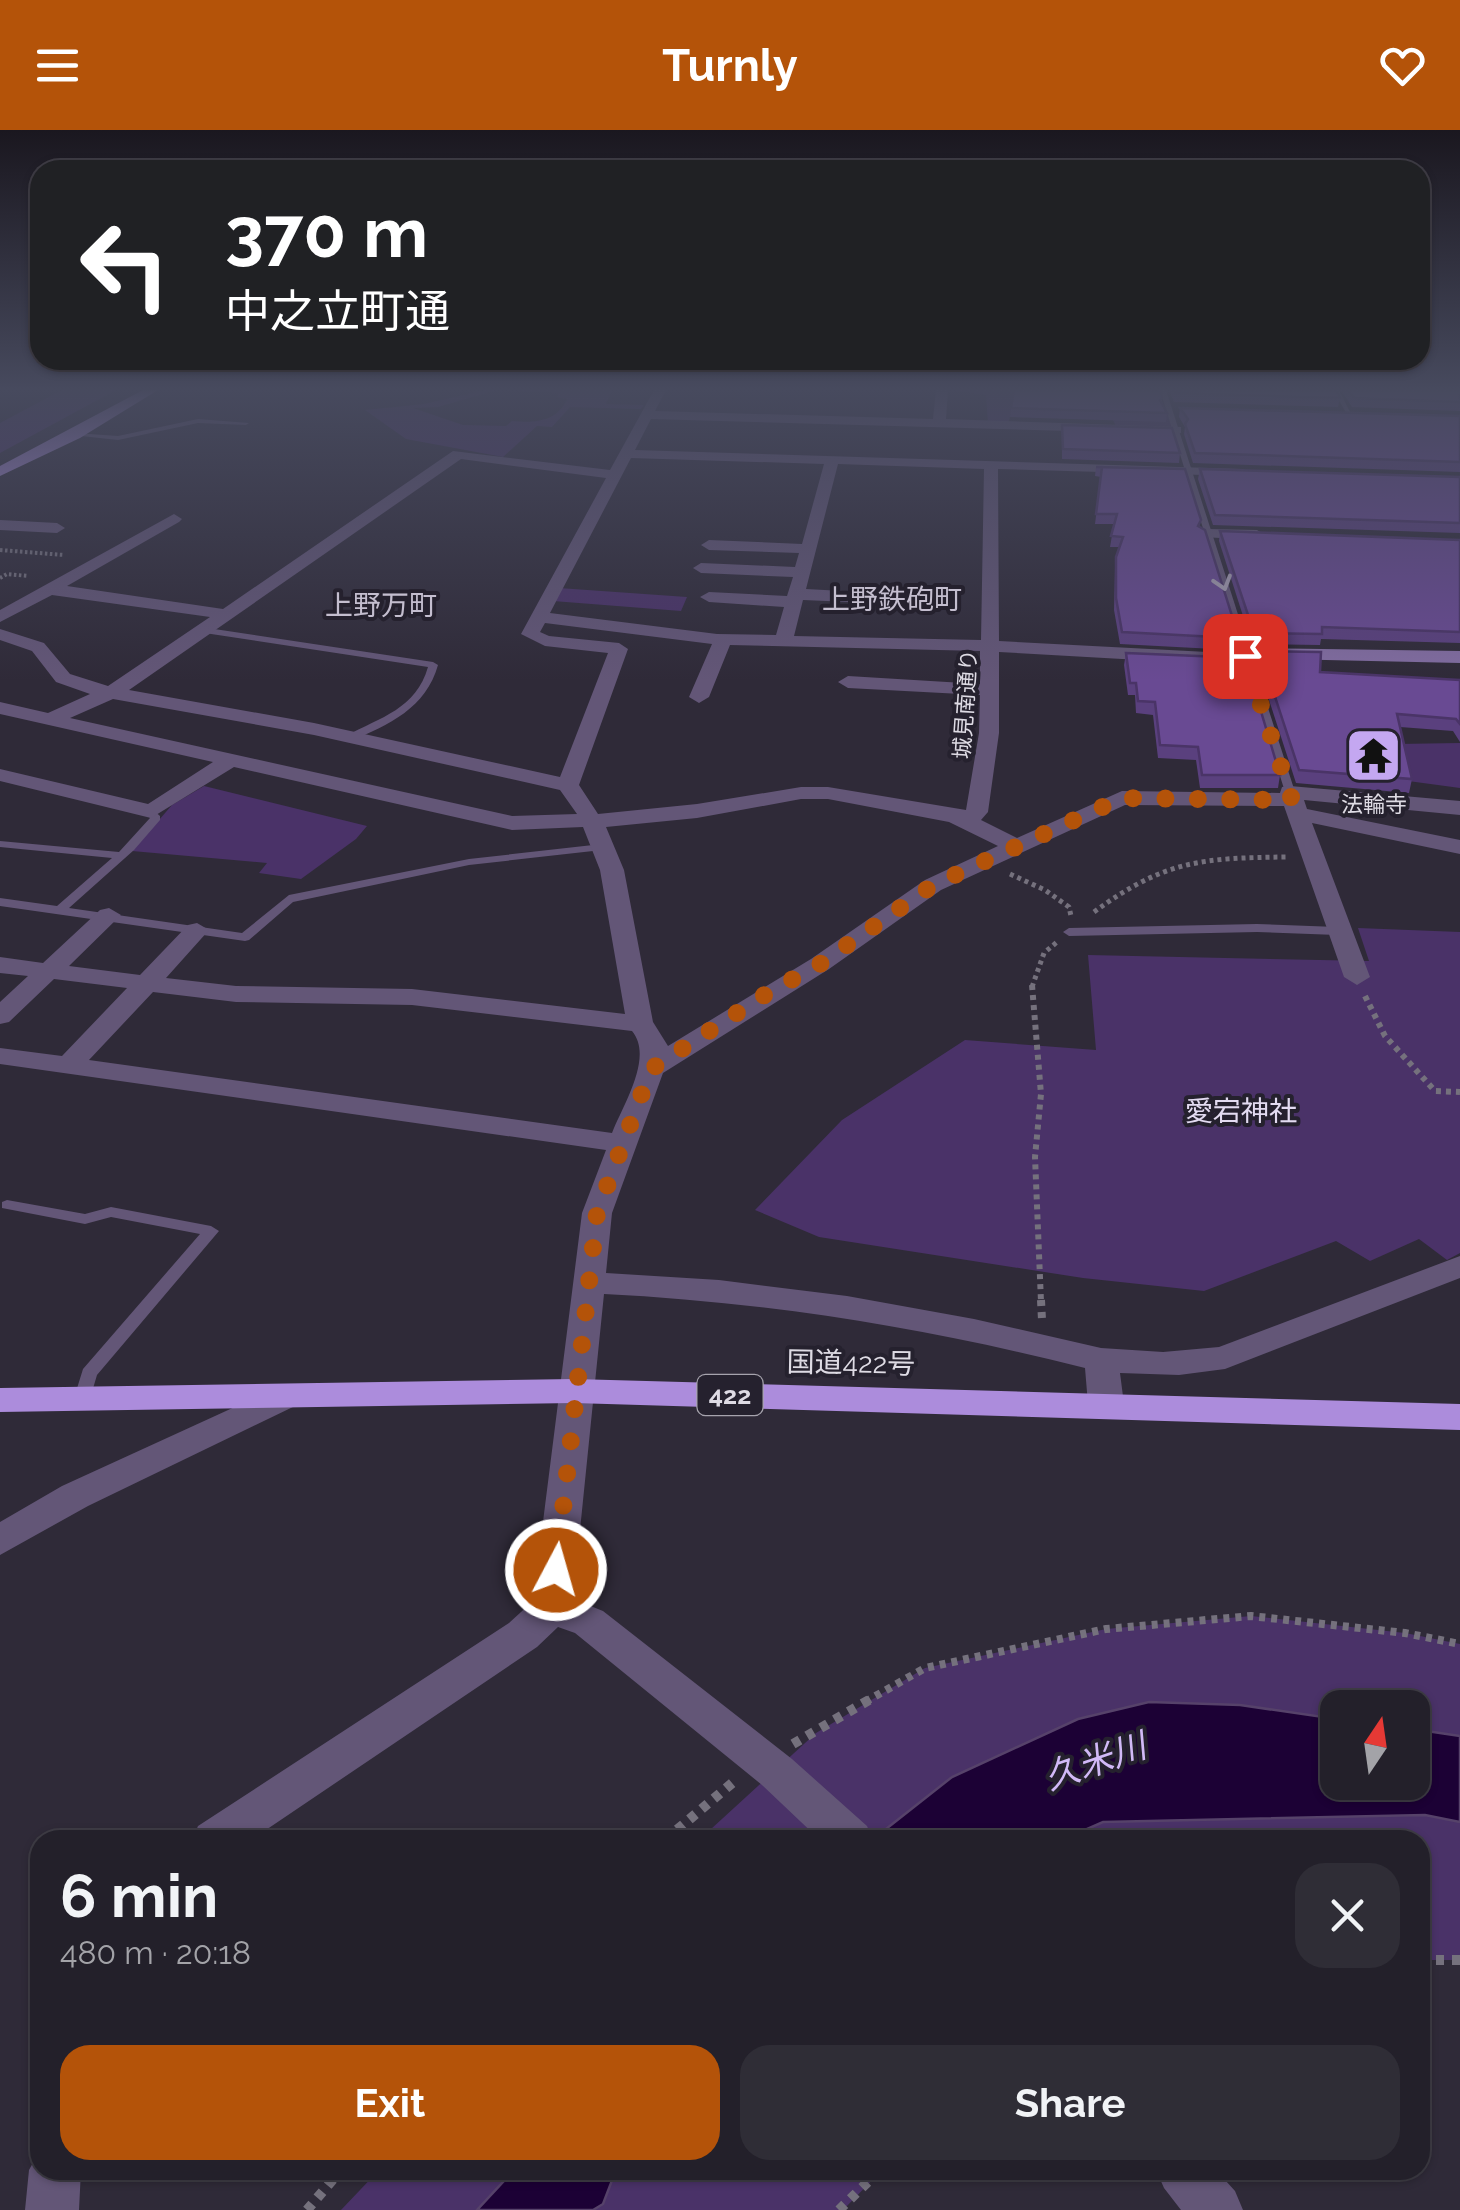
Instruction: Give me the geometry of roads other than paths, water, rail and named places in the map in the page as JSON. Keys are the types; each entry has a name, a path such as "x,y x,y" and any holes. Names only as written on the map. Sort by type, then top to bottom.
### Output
{"highway":[{"name":"国道422号","path":"0,1400 574,1391 1460,1417"}],"street":[{"path":"51,719 108,693 410,487"},
{"path":"568,785 619,648 537,639 530,634 609,487"},
{"path":"784,640 825,487"},
{"name":"城見南通り","path":"966,821 977,812 988,733 991,487"},
{"path":"0,617 174,519"},
{"path":"0,526 56,528"},
{"path":"1208,534 1268,536"},
{"path":"708,545 808,548"},
{"path":"701,568 802,572"},
{"path":"48,589 224,614"},
{"path":"709,597 898,599"},
{"path":"537,617 646,633 723,639 1246,657 1460,658"},
{"path":"0,634 38,647 63,678 108,693 350,738 568,785 592,820 612,870 640,1024 653,1038 656,1048 597,1213 552,1608 523,1635 229,1830"},
{"path":"699,697 723,639"},
{"path":"848,682 990,690"},
{"path":"6,714 51,719 512,823 698,812 782,796 828,793 966,821 1015,846"},
{"path":"288,773 350,738"},
{"path":"0,775 150,811 231,760"},
{"path":"651,1069 766,994 820,964 933,885 1122,798 1136,795 1460,808"},
{"path":"1292,802 1460,847"},
{"path":"1292,802 1356,977"},
{"path":"0,1016 110,915"},
{"path":"69,1065 197,930"},
{"path":"0,965 236,994 412,998 640,1024"},
{"path":"0,1056 622,1143"},
{"path":"590,1283 769,1294 932,1320 1101,1360 1157,1365 1197,1363 1225,1356 1460,1266"},
{"path":"1101,1360 1106,1404"},
{"path":"0,1540 75,1496 283,1396"},
{"path":"552,1608 589,1622 776,1772 840,1830"},
{"path":"52,2210 54,2180"},
{"path":"1190,2180 1216,2210"}],"lane":[{"path":"1193,487 1292,802"},
{"path":"202,630 433,665 431,684 417,702 350,738"},
{"path":"62,908 130,848 156,818 150,811"},
{"path":"0,844 118,855"},
{"path":"0,902 245,936 289,898 469,862 602,847"},
{"path":"1069,932 1257,928 1337,931"},
{"path":"2,1207 84,1219 111,1212 212,1231 88,1373 83,1398"}],"water":[{"name":"久米川","path":"1149,1702 1240,1705 1320,1717 1320,1800 1430,1800 1430,1732 1460,1736 1460,1822 1425,1815 1103,1822 1085,1830 885,1830 952,1777 1078,1719"},
{"path":"505,2180 612,2180 603,2204 593,2210 477,2210"}],"place":[{"name":"法輪寺","path":"1374,756"}],"district":[{"name":"上野鉄砲町","path":"892,599"},
{"name":"上野万町","path":"381,605"}],"park label":[{"name":"愛宕神社","path":"1241,1111"}]}
